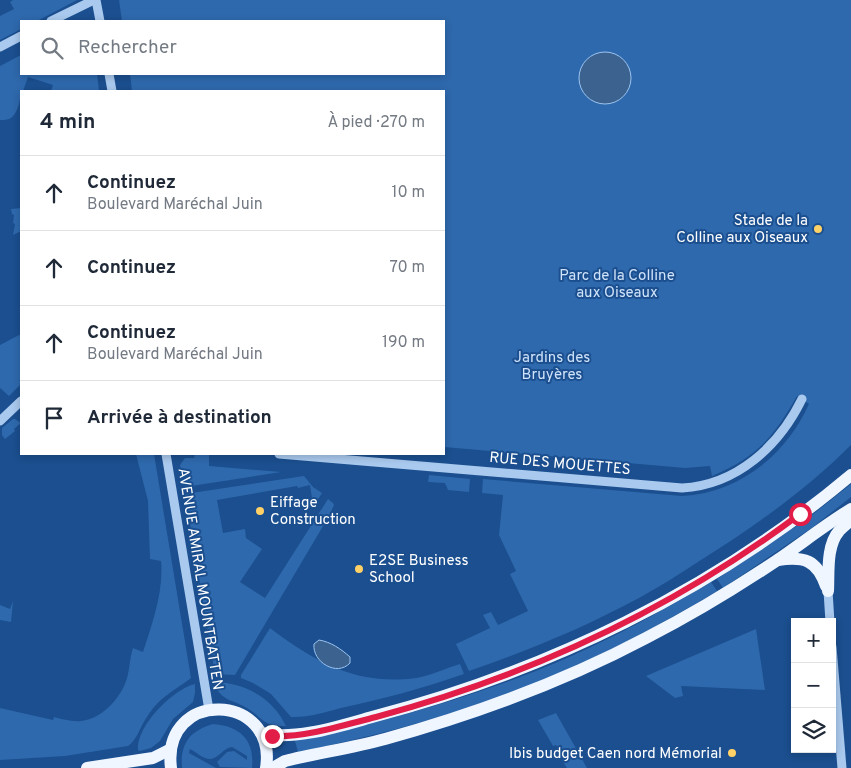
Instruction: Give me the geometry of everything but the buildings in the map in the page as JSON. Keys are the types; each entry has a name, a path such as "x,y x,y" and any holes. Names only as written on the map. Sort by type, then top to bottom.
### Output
{"main road":[{"path":"261,733 281,736 311,732 426,703 541,662 651,609 711,575 779,530 851,474"},
{"path":"273,768 284,760 383,739 461,716 568,676 645,639 690,614 777,560 851,509"},
{"path":"828,591 829,564 834,539 838,531 851,520"},
{"path":"777,560 799,558 812,564 819,570 828,591"},
{"path":"171,768 173,740 184,723 199,712 221,709 239,713 254,724 261,733 267,751 266,768"},
{"path":"87,768 153,758 171,749"}],"street":[{"path":"54,20 95,0 100,20"},
{"path":"0,47 20,37"},
{"path":"109,75 112,90"},
{"name":"RUE DES MOUETTES","path":"291,455 682,488 693,487 718,481 751,464 778,440 794,416 802,399"},
{"path":"0,421 20,402"},
{"name":"AVENUE AMIRAL MOUNTBATTEN","path":"166,455 209,710"},
{"path":"828,591 830,618"},
{"path":"833,663 842,768"}],"green space":[{"path":"13,0 77,0 39,20 20,20 20,30 0,40 0,16 14,9 10,2"},
{"name":"Parc de la Colline aux Oiseaux","path":"119,0 851,0 851,445 816,477 760,521 655,589 577,629 469,671 456,644 490,628 483,615 491,612 498,625 528,611 510,574 516,571 499,535 503,495 482,493 483,479 682,496 703,493 723,488 741,479 774,455 799,422 809,404 797,396 780,424 762,445 741,461 712,476 710,466 685,468 445,447 445,90 132,90 130,75 445,75 445,20 122,20"},
{"path":"20,56 20,75 97,75 99,90 51,90 53,85 28,77 23,90 20,90 16,111 9,119 0,120 0,66"},
{"path":"20,208 20,232 13,235 15,224 13,223 14,215 11,209"},
{"path":"20,335 20,385 9,396 0,388 0,345"},
{"path":"13,419 20,422 14,429 15,431 5,439 2,435 2,428"},
{"path":"136,455 154,455 191,678 155,706 136,738 128,746 65,756 0,760 0,708 53,720 54,717 81,721 97,716 104,711 122,690 126,682 133,648 143,652 161,584 161,561 150,559 148,501"},
{"path":"195,455 209,455 209,466 281,472 185,487 180,465 185,458 194,458"},
{"path":"429,475 470,479 469,492 448,490 445,483 428,482"},
{"path":"304,476 313,487 322,493 317,501 312,498 310,485 217,500 223,533 245,529 246,538 262,549 240,582 265,598 328,499 334,505 235,675 215,674 185,494"},
{"path":"851,484 851,497 813,527 723,588 717,579 807,519"},
{"path":"711,582 717,591 695,604 607,652 538,683 419,723 298,752 295,741 399,716 467,696 534,672 622,632"},
{"path":"13,601 11,622 0,620 0,605 10,609"},
{"path":"270,628 320,661 356,675 395,680 416,678 460,664 464,674 419,689 372,701 303,717 291,717 271,694 241,678 241,675"},
{"path":"756,629 765,690 681,686 683,696 675,698 646,676"},
{"path":"214,682 236,685 256,694 273,707 286,726 268,723 247,708 224,697"},
{"path":"195,684 193,702 173,719 160,741 151,748 138,750 139,740 149,720 177,693"},
{"path":"556,713 587,768 567,768 562,760 565,758 556,745 553,746 538,720"},
{"path":"213,724 231,728 244,736 251,750 252,768 220,767 217,762 227,752 234,751 247,760 247,756 232,747 226,749 213,759 202,757 190,749 189,753 216,768 182,768 183,752 188,739 198,730"}],"shaded area":[{"path":"600,52 610,52 620,56 627,63 631,78 627,93 620,100 610,104 600,104 590,100 583,93 579,83 579,73 583,63 590,56"},
{"path":"319,640 332,644 343,651 350,657 350,663 345,667 339,668 326,666 314,651 314,644"}],"place":[{"name":"Stade de la Colline aux Oiseaux","path":"818,229"},
{"name":"Eiffage Construction","path":"260,511"},
{"name":"E2SE Business School","path":"359,569"},
{"name":"Ibis budget Caen nord Mémorial","path":"732,753"}],"route":[{"path":"272,736 311,732 426,703 549,659 666,601 732,562 800,514"}],"park label":[{"name":"Jardins des Bruyères","path":"552,366"}]}
